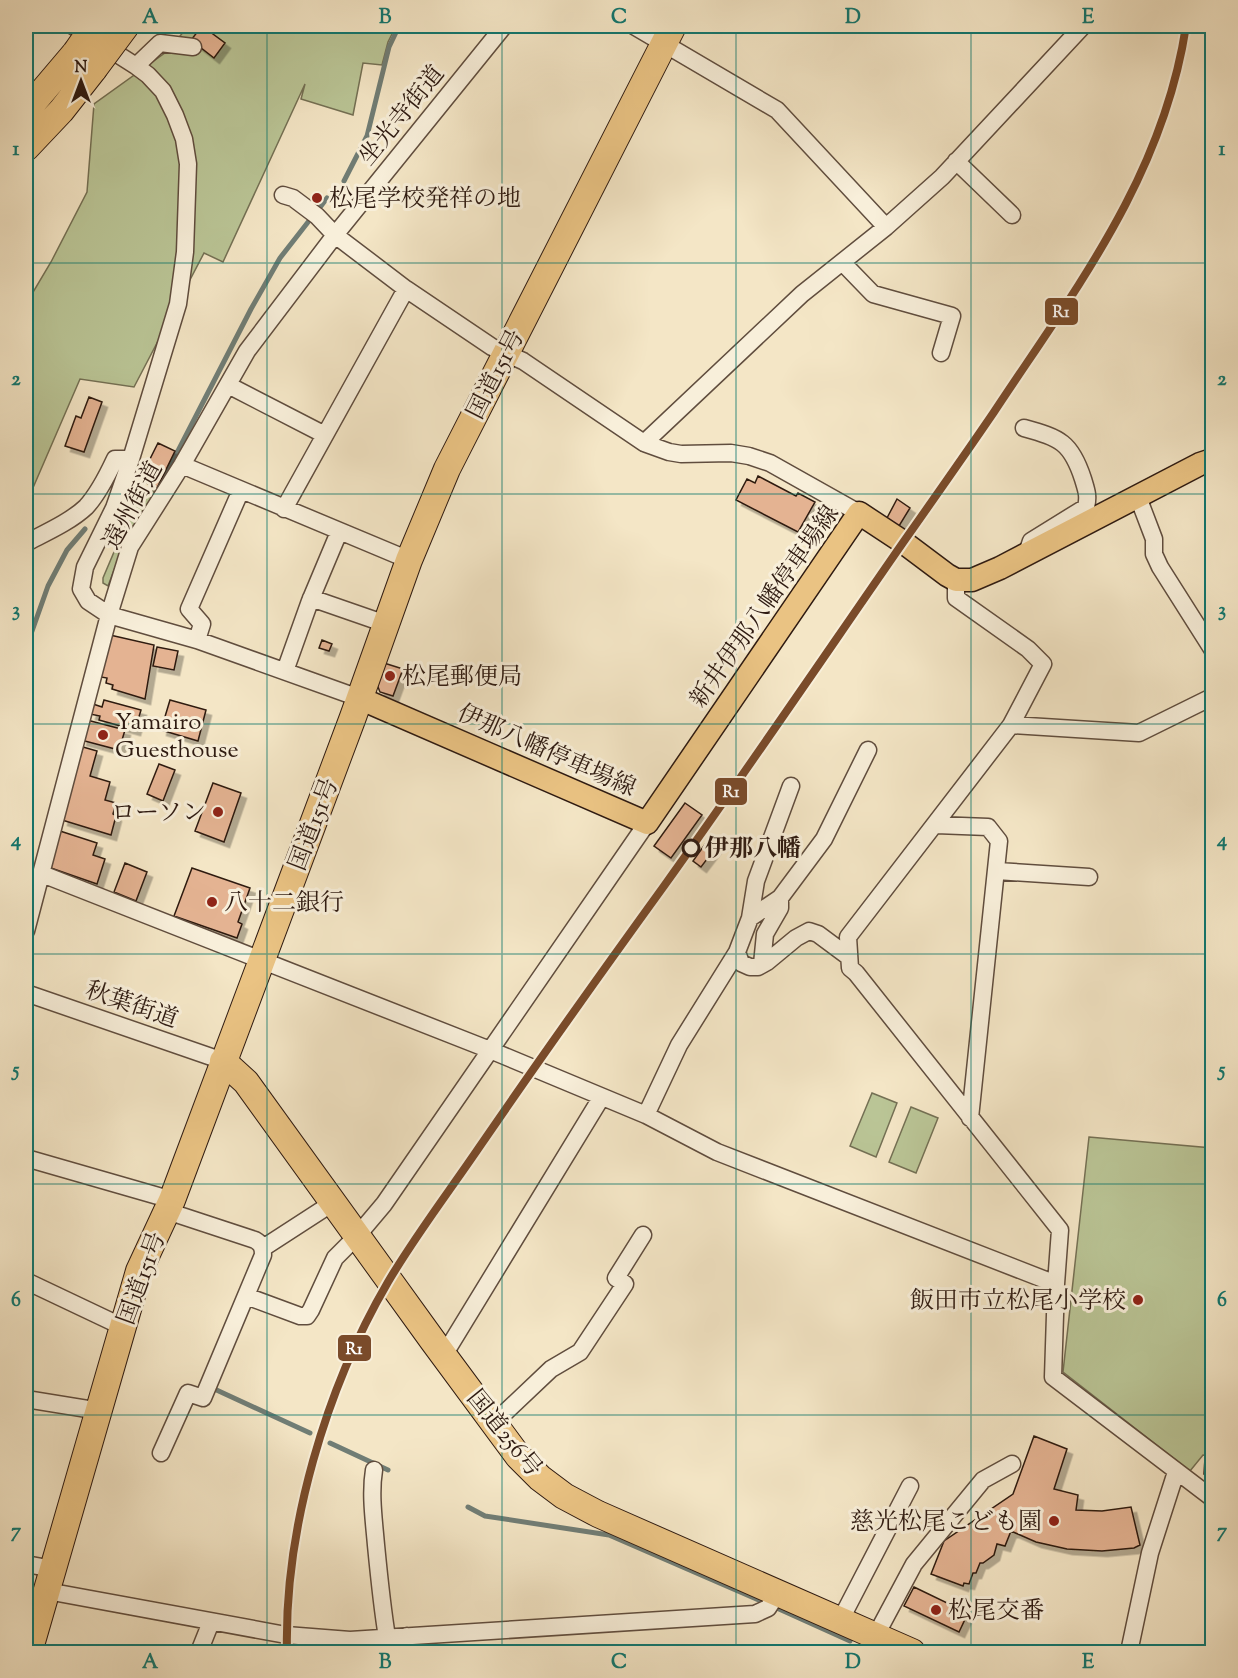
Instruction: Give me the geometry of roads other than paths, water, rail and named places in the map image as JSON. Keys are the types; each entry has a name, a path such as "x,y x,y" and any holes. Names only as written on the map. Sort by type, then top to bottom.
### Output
{"highway":[{"path":"26,148 61,111 85,60 94,26"},
{"path":"26,111 126,26"},
{"name":"国道151号","path":"29,1653 139,1271 169,1206 409,560 447,470 668,34"},
{"name":"国道256号","path":"223,1061 246,1082 518,1456 540,1478 564,1496 598,1514 840,1621 872,1645 912,1653"}],"main road":[{"path":"956,580 972,580 1028,554 1200,464 1212,460"},
{"name":"新井伊那八幡停車場線","path":"647,823 860,513 956,580"},
{"name":"伊那八幡停車場線","path":"359,698 647,823"}],"street":[{"path":"73,26 136,66 163,91 181,131 188,164 185,252 178,304 131,459 114,508 85,567 81,589 88,601 109,615 197,640 359,698"},
{"name":"坐光寺街道","path":"335,235 504,26"},
{"path":"634,26 668,34 777,110 886,227"},
{"path":"644,443 802,294 886,227 956,161 1083,26"},
{"path":"136,66 160,43 193,47"},
{"path":"956,161 1012,214"},
{"path":"283,195 293,198 317,216 335,235 405,289 506,354 523,361 644,443 681,454 731,453 749,456 770,463 860,513"},
{"name":"遠州街道","path":"26,931 28,913 42,874 109,615 130,547 182,465 247,351 335,235"},
{"path":"842,262 873,294 952,316 941,353"},
{"path":"284,509 405,289"},
{"path":"228,385 325,435"},
{"path":"1024,428 1061,441 1075,457 1089,497 1086,507 1031,541 1028,554"},
{"path":"26,543 86,507 115,459 131,459"},
{"path":"182,465 409,560"},
{"path":"197,640 202,624 189,609 241,490"},
{"path":"1138,497 1154,539 1154,554 1160,567 1212,649"},
{"path":"285,671 311,598 339,532"},
{"path":"956,580 956,598 1028,649 1043,664 1011,725 848,937 850,968 1060,1230 1053,1377 1212,1498"},
{"path":"311,598 386,624"},
{"path":"1011,725 1139,733 1212,697"},
{"path":"750,918 780,898 824,839 868,750"},
{"path":"646,1115 679,1045 737,952 750,918 756,881 791,786"},
{"path":"246,1296 300,1316 307,1316 312,1310 332,1263 384,1204 647,823"},
{"path":"936,825 988,827 999,841 970,1118"},
{"path":"997,871 1089,877"},
{"path":"42,874 490,1050 600,1098 646,1115 717,1152 1056,1284"},
{"path":"762,964 765,934 780,908 780,898"},
{"path":"737,952 741,963 750,967 762,964 795,938 808,931 818,934 849,957"},
{"name":"秋葉街道","path":"26,993 223,1061"},
{"path":"444,1355 600,1098"},
{"path":"26,1158 169,1206 255,1240 263,1248 263,1255 204,1397 188,1392 161,1453"},
{"path":"263,1248 334,1202"},
{"path":"494,1423 551,1369 580,1352 625,1284 616,1278 643,1235"},
{"path":"26,1281 123,1328"},
{"path":"26,1399 100,1412"},
{"path":"872,1645 914,1564 983,1480 1012,1464"},
{"path":"374,1470 372,1480 374,1524 387,1637"},
{"path":"1129,1653 1150,1553 1176,1472"},
{"path":"840,1621 910,1486"},
{"path":"26,1564 50,1580 211,1622 286,1635 350,1640 387,1637 407,1644 755,1614 768,1608 777,1594"},
{"path":"198,1653 211,1622"}],"waterway":[{"path":"344,181 367,136 389,47 399,26"},
{"path":"318,210 327,198"},
{"path":"162,482 251,309 280,258 312,217"},
{"path":"26,648 48,586 67,550 85,529"},
{"path":"210,1387 310,1433"},
{"path":"330,1443 388,1470"},
{"path":"468,1507 485,1516 609,1535 761,1601"},
{"path":"779,1609 850,1641"}],"place":[{"name":"松尾学校発祥の地","path":"317,198"},
{"name":"松尾郵便局","path":"390,676"},
{"name":"Yamairo Guesthouse","path":"103,735"},
{"name":"ローソン","path":"218,812"},
{"name":"伊那八幡","path":"691,848"},
{"name":"八十二銀行","path":"212,902"},
{"name":"飯田市立松尾小学校","path":"1138,1300"},
{"name":"慈光松尾こども園","path":"1054,1521"},
{"name":"松尾交番","path":"936,1610"}]}
